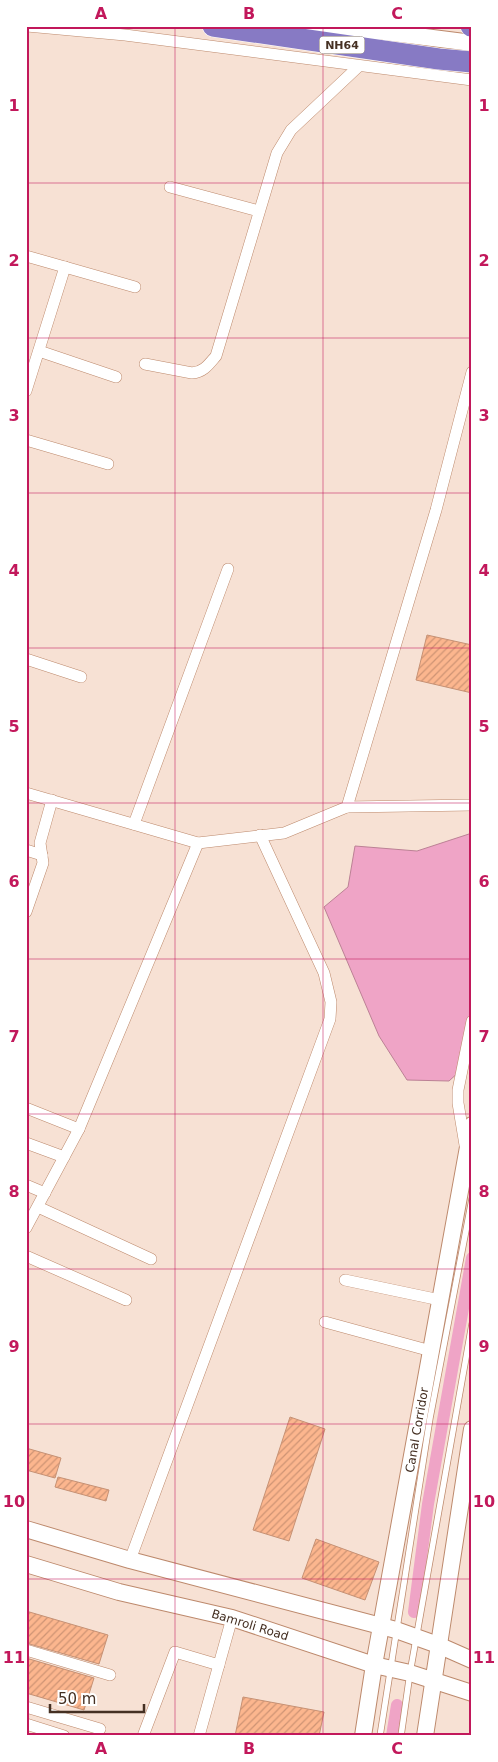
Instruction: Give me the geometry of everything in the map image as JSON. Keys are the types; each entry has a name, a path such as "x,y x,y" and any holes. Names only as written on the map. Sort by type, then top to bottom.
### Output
{"highway":[{"name":"NH64","path":"213,26 439,59 472,62"}],"street":[{"path":"26,35 28,26 125,35 472,80"},
{"path":"302,26 342,32 385,32 472,43"},
{"path":"366,26 385,32"},
{"path":"145,364 192,373 200,372 206,368 216,356 274,160 283,141 358,66"},
{"path":"170,187 259,211"},
{"path":"26,256 135,287"},
{"path":"26,391 65,267"},
{"path":"39,351 116,378"},
{"path":"347,807 436,510 466,418 472,372"},
{"path":"26,440 108,464"},
{"path":"134,824 228,569"},
{"path":"26,659 81,677"},
{"path":"26,793 198,843 284,833 347,807 472,805"},
{"path":"26,912 30,891 43,863 40,843 52,800"},
{"path":"130,1560 330,1019 331,1002 324,973 260,836"},
{"path":"26,1228 79,1129 198,843"},
{"path":"26,850 42,855"},
{"path":"467,1152 458,1103 458,1090 472,1021"},
{"path":"26,1108 79,1129"},
{"name":"Canal Corridor","path":"363,1736 382,1666 431,1351 472,1124"},
{"path":"26,1143 64,1157"},
{"path":"26,1185 45,1193"},
{"path":"38,1206 151,1259"},
{"path":"26,1256 126,1300"},
{"path":"345,1280 440,1300"},
{"path":"325,1322 431,1351"},
{"path":"425,1736 438,1645 468,1473 472,1429"},
{"path":"26,1529 130,1560 388,1628 438,1645 472,1660"},
{"name":"Bamroli Road","path":"26,1564 119,1592 232,1618 472,1693"},
{"path":"199,1736 232,1618"},
{"path":"26,1650 110,1675"},
{"path":"143,1736 175,1652 219,1665"},
{"path":"26,1707 100,1729"},
{"path":"26,1724 64,1736"}],"lane":[{"path":"388,1628 472,1199"},
{"path":"401,1736 416,1637 472,1324"},
{"path":"380,1736 382,1666"}],"shaded area":[{"path":"472,833 472,1060 449,1081 407,1080 379,1036 324,907 348,887 355,846 417,851"}],"building":[{"path":"427,635 472,645 472,693 416,680"},
{"path":"290,1417 325,1429 289,1541 253,1530"},
{"path":"26,1448 61,1458 55,1478 26,1470"},
{"path":"58,1477 109,1490 106,1501 55,1487"},
{"path":"316,1539 379,1562 365,1600 302,1578"},
{"path":"26,1611 108,1635 99,1664 26,1643"},
{"path":"26,1658 94,1678 84,1710 26,1693"},
{"path":"243,1697 324,1712 319,1736 235,1736"}],"waterway":[{"path":"414,1612 428,1504 472,1258"},
{"path":"392,1736 397,1705"}]}
